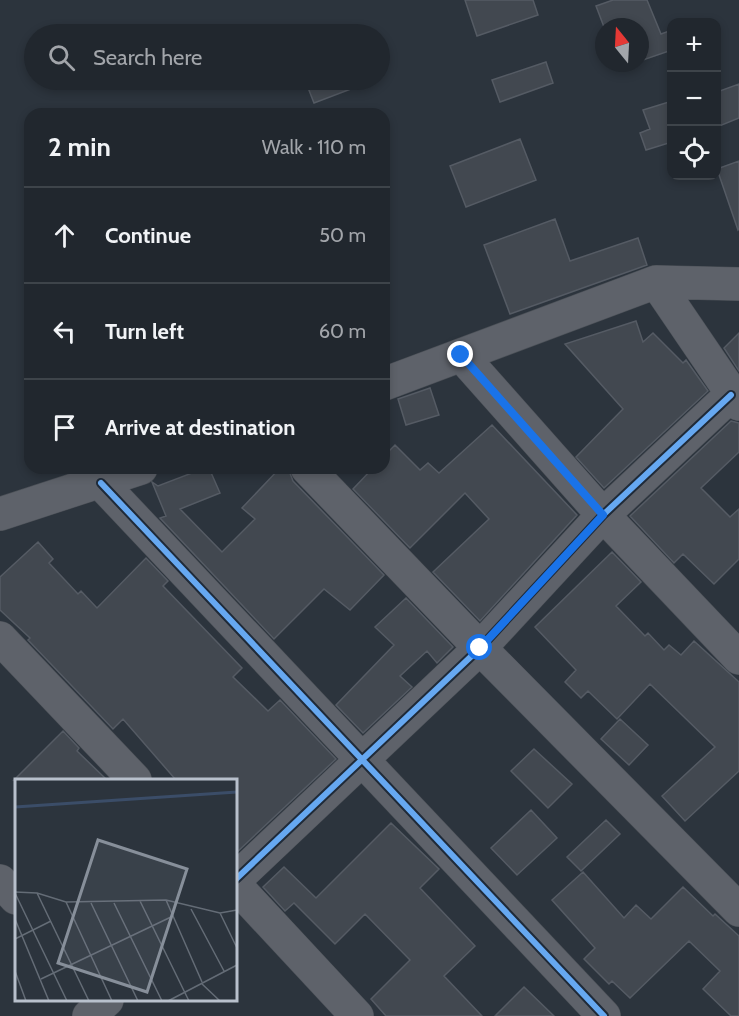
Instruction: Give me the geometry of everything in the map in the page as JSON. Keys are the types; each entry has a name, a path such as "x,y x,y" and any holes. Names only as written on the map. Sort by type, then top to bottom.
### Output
{"street":[{"path":"237,878 480,648 603,515 735,399 656,282"},
{"path":"390,382 656,282 739,284"},
{"path":"461,355 603,515 739,658"},
{"path":"0,514 125,474"},
{"path":"313,474 480,648 739,910"},
{"path":"101,483 604,1016"},
{"path":"0,638 134,779"},
{"path":"0,881 15,897"},
{"path":"237,887 357,1016"},
{"path":"89,1016 105,1001"},
{"path":"116,1001 129,1016"}],"building":[{"path":"465,0 533,0 538,15 477,36"},
{"path":"613,0 647,0 661,34 667,32 667,52 649,58 649,18 601,18 596,6"},
{"path":"546,62 553,83 500,102 492,80"},
{"path":"739,84 739,118 721,125 721,91"},
{"path":"309,90 348,90 314,103"},
{"path":"667,103 667,144 646,150 640,133 650,129 643,110"},
{"path":"520,139 536,180 466,207 450,166"},
{"path":"739,161 738,230 721,180 721,168"},
{"path":"555,219 570,261 638,238 647,265 510,314 484,245"},
{"path":"636,321 643,342 653,333 683,363 686,360 708,391 604,488 576,457 623,409 565,344"},
{"path":"739,333 739,371 724,348"},
{"path":"430,388 439,415 406,425 398,399"},
{"path":"731,421 739,423 739,452 701,488 730,517 739,509 739,559 714,584 683,554 674,563 630,516"},
{"path":"492,425 577,515 480,621 433,572 489,519 465,493 410,548 353,489 367,474 390,474 390,450 395,445 420,470 428,463 439,473"},
{"path":"189,474 212,474 220,493 180,509 222,552 255,519 242,508 274,474 290,474 293,481 384,575 350,610 324,589 274,639 160,518 166,516 152,482 158,486"},
{"path":"38,542 53,559 49,563 78,594 81,591 97,608 146,558 168,581 163,586 242,668 233,677 268,711 280,700 336,759 237,852 237,779 175,779 123,719 113,729 28,640 30,638 0,610 0,577"},
{"path":"612,552 641,582 616,606 645,636 648,633 664,650 669,645 681,655 694,641 739,682 739,771 685,821 662,796 715,747 650,684 617,719 588,691 581,698 565,682 576,670 535,627"},
{"path":"406,598 453,647 437,663 427,651 400,676 412,687 363,733 336,705 394,645 375,627"},
{"path":"620,719 648,745 629,765 601,739"},
{"path":"63,731 79,748 77,751 106,779 15,779"},
{"path":"534,749 572,784 548,808 511,771"},
{"path":"531,810 557,838 517,875 491,848"},
{"path":"606,820 620,834 581,871 567,857"},
{"path":"391,823 439,869 420,888 475,946 444,976 482,1016 386,1016 371,999 410,960 365,914 335,944 294,903 285,911 263,887 284,867 316,898"},
{"path":"583,872 624,918 636,905 651,919 683,887 713,916 715,914 739,936 739,1016 731,1016 703,989 720,971 689,941 630,998 612,981 609,984 584,959 595,948 552,900"},
{"path":"524,987 554,1016 495,1016"}],"cycle path":[{"path":"237,878 480,648 603,515 731,395"},
{"path":"101,483 604,1016"}],"route":[{"path":"461,355 603,515 480,648"}]}
